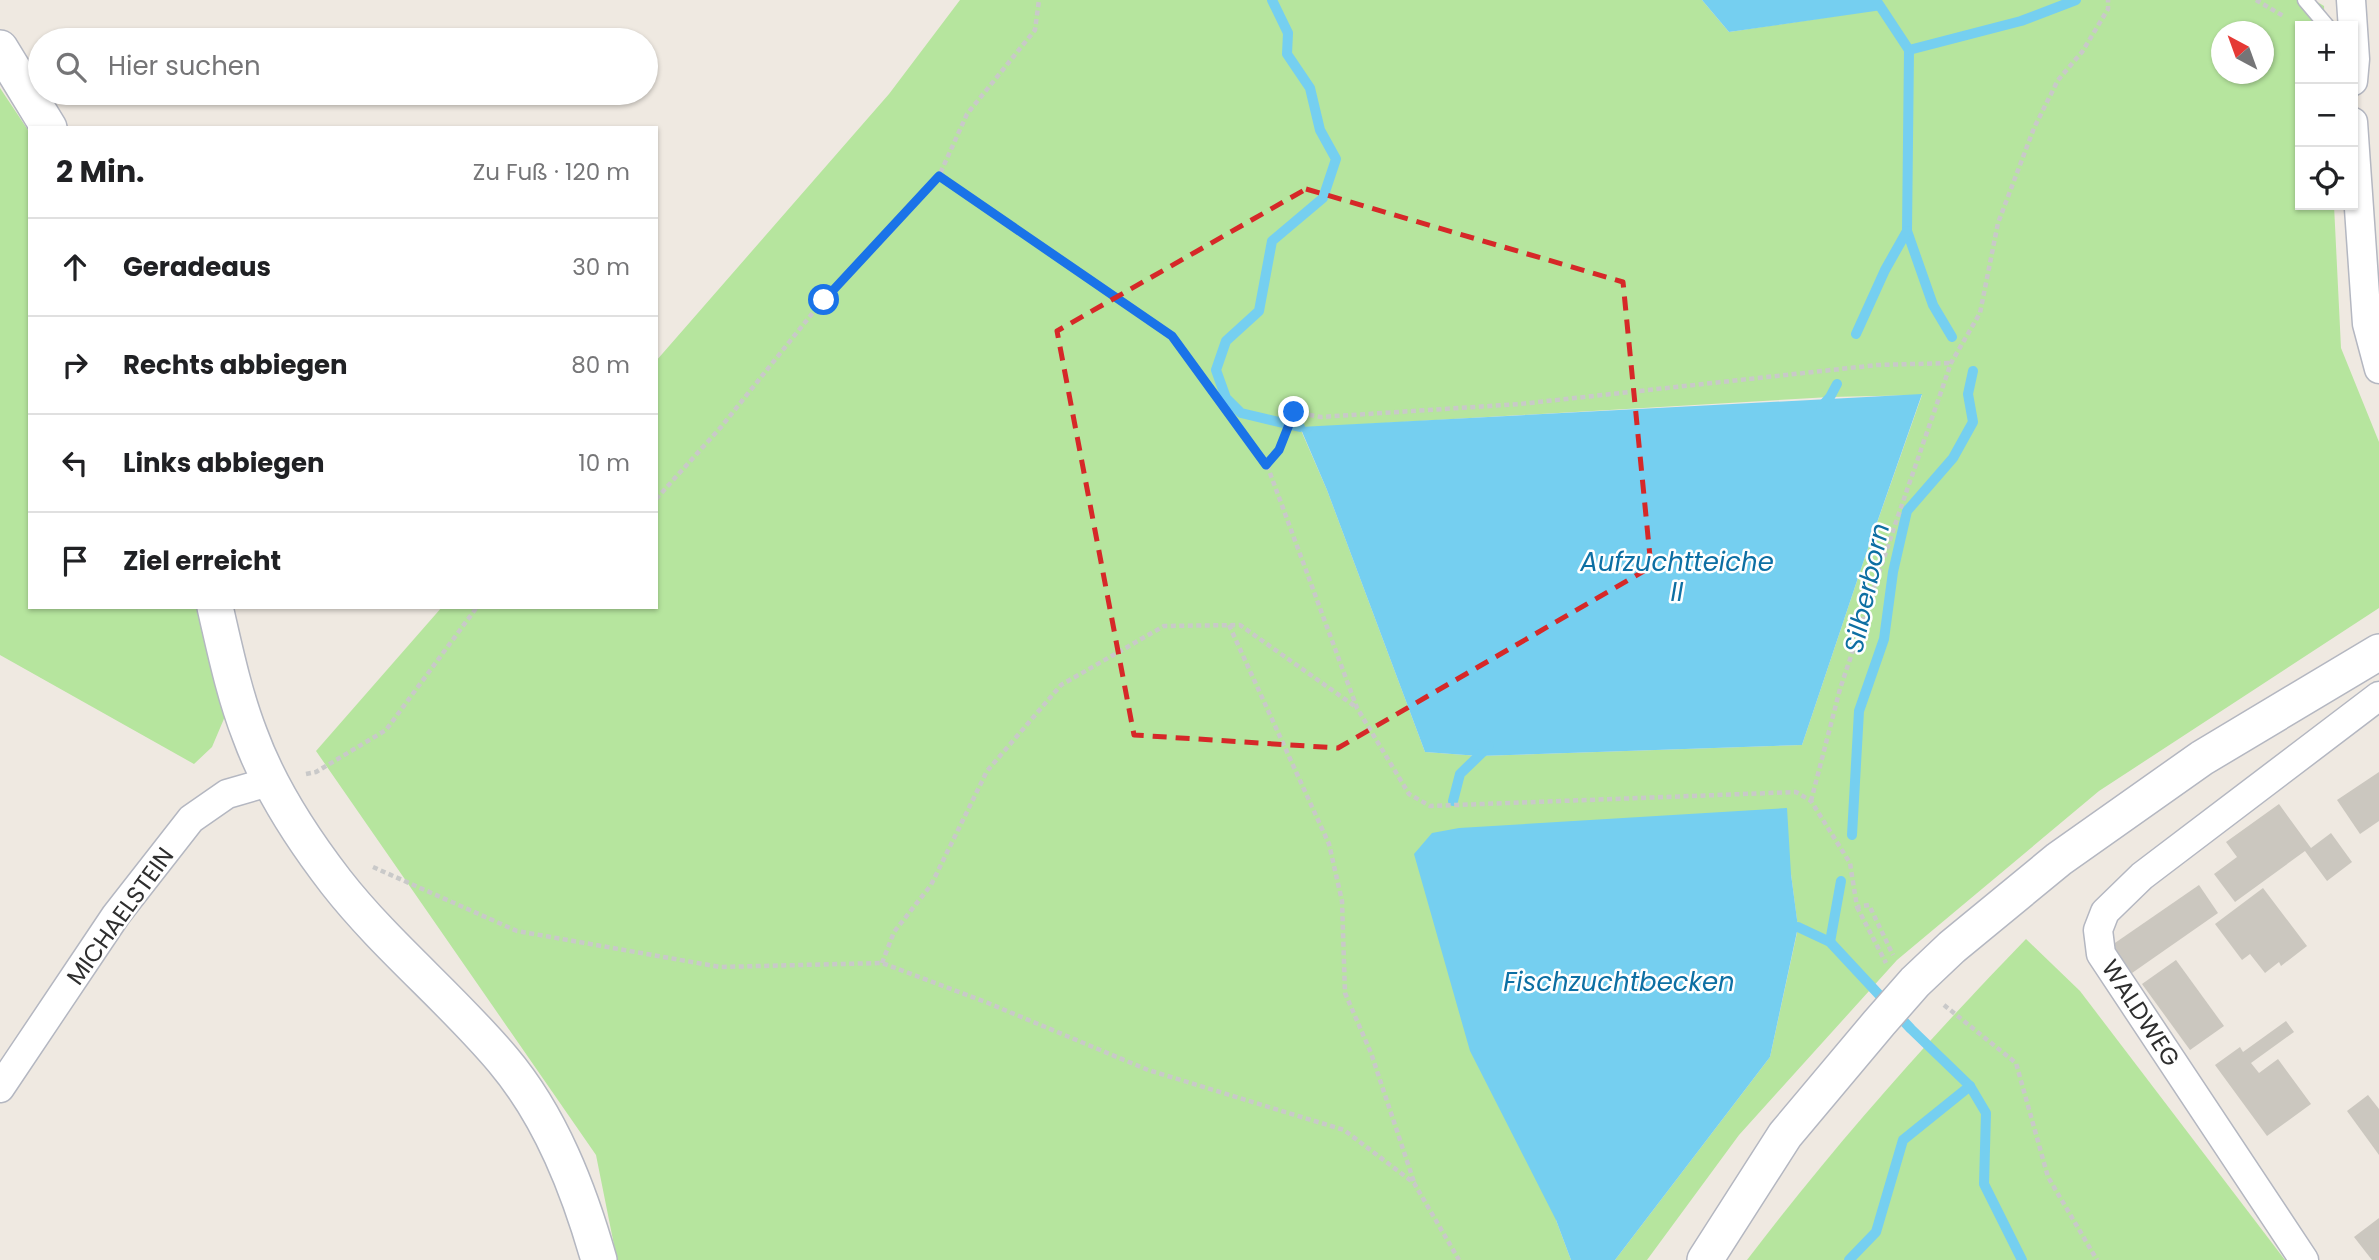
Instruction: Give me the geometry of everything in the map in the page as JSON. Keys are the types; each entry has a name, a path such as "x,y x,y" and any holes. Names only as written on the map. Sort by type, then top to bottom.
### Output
{"street":[{"path":"2351,0 2352,21"},
{"path":"0,48 28,94"},
{"path":"35,105 48,126"},
{"path":"2355,147 2367,324 2379,369"},
{"path":"216,609 250,736 284,805 335,881 371,923 504,1061 545,1122 585,1210 599,1260"},
{"path":"1705,1260 1785,1135 1879,1023 1952,947 2059,859 2202,758 2379,652"},
{"name":"WALDWEG","path":"2304,1260 2101,954 2098,930 2105,912 2142,877 2379,696"},
{"name":"MICHAELSTEIN","path":"0,1088 116,915 191,819 228,794 272,781"}],"lane":[{"path":"2305,0 2323,21"}],"path":[{"path":"658,497 721,428 824,300 939,176 967,114 1035,30 1040,0"},
{"path":"1811,801 1840,689 1951,363 1980,313 1998,223 2034,128 2058,80 2082,52 2108,9 2108,0"},
{"path":"2256,0 2290,20"},
{"path":"939,176 1172,336 1266,465 1357,708 1409,794 1430,806 1797,792 1811,801 1850,863 1857,907 1888,967 1894,957 1869,905 1857,907"},
{"path":"1266,465 1279,450 1294,412 1321,417 1520,404 1877,365 1951,363"},
{"path":"272,781 316,772 386,730 476,609"},
{"path":"1229,625 1329,844 1342,901 1345,993 1371,1053 1415,1183 1459,1260"},
{"path":"882,963 894,932 931,885 986,771 1061,685 1164,626 1240,625 1357,708"},
{"path":"367,864 517,931 720,967 882,963 988,1003 1148,1070 1344,1130 1415,1183"},
{"path":"1911,987 2016,1063 2048,1177 2097,1260"}],"highlighted area":[{"path":"1306,189 1623,282 1651,567 1338,748 1134,735 1057,331"}],"green space":[{"path":"960,0 1702,0 1729,32 1882,9 1880,0 2314,0 2324,6 2325,21 2295,21 2295,210 2334,210 2341,348 2379,442 2379,608 2099,791 1897,960 1739,1135 1647,1260 1615,1260 1770,1057 1798,928 1791,874 1556,1220 1571,1260 617,1260 596,1155 316,751 440,609 658,609 658,359 889,94","holes":["1922,395 1802,745 1479,756 1425,752 1327,490 1300,428 1830,397"]},
{"path":"0,88 28,130 28,609 199,609 226,714 212,747 194,764 0,655"},
{"path":"2026,939 2080,991 2285,1260 1747,1260 1882,1095"}],"water":[{"path":"1702,0 1880,0 1882,10 1729,32"},
{"name":"Aufzuchtteiche II","path":"1922,394 1802,745 1479,756 1425,752 1327,490 1300,427"},
{"name":"Fischzuchtbecken","path":"1787,808 1798,927 1770,1057 1615,1260 1571,1260 1556,1220 1470,1051 1414,854 1432,833 1459,828"}],"building":[{"path":"2379,772 2379,821 2360,834 2337,800"},
{"path":"2279,804 2311,848 2331,833 2352,862 2327,881 2305,851 2235,902 2214,874 2237,857 2226,842"},
{"path":"2199,885 2218,913 2132,973 2112,945"},
{"path":"2263,888 2307,946 2281,966 2279,962 2265,973 2250,954 2242,960 2215,924"},
{"path":"2176,960 2224,1026 2190,1050 2142,984"},
{"path":"2286,1021 2294,1032 2251,1063 2259,1073 2278,1059 2311,1104 2267,1136 2215,1065 2240,1047 2243,1052"},
{"path":"2368,1095 2379,1109 2379,1155 2347,1111"},
{"path":"2379,1218 2379,1260 2372,1260 2354,1237"}],"waterway":[{"path":"1272,0 1288,33 1287,54 1310,88 1320,130 1336,159 1323,198 1272,241 1259,311 1226,341 1216,370 1226,398 1241,413 1300,427"},
{"name":"Silberborn","path":"1876,0 1909,50 1907,231 1933,305 1952,337"},
{"path":"1909,50 2021,21 2076,0"},
{"path":"1856,334 1885,270 1907,231"},
{"name":"Silberborn","path":"1852,835 1859,711 1884,639 1893,572 1907,511 1953,458 1973,422 1968,394 1973,371"},
{"path":"1821,407 1837,384"},
{"path":"1453,801 1460,774 1489,746"},
{"name":"Silberborn","path":"1830,942 1841,881"},
{"name":"Silberborn","path":"1798,927 1830,942 1911,1029 1970,1086 1986,1113 1984,1184 2022,1260"},
{"path":"1849,1260 1876,1232 1903,1140 1970,1086"}],"route":[{"path":"824,300 939,176 1172,336 1266,465 1279,450 1294,412"}]}
